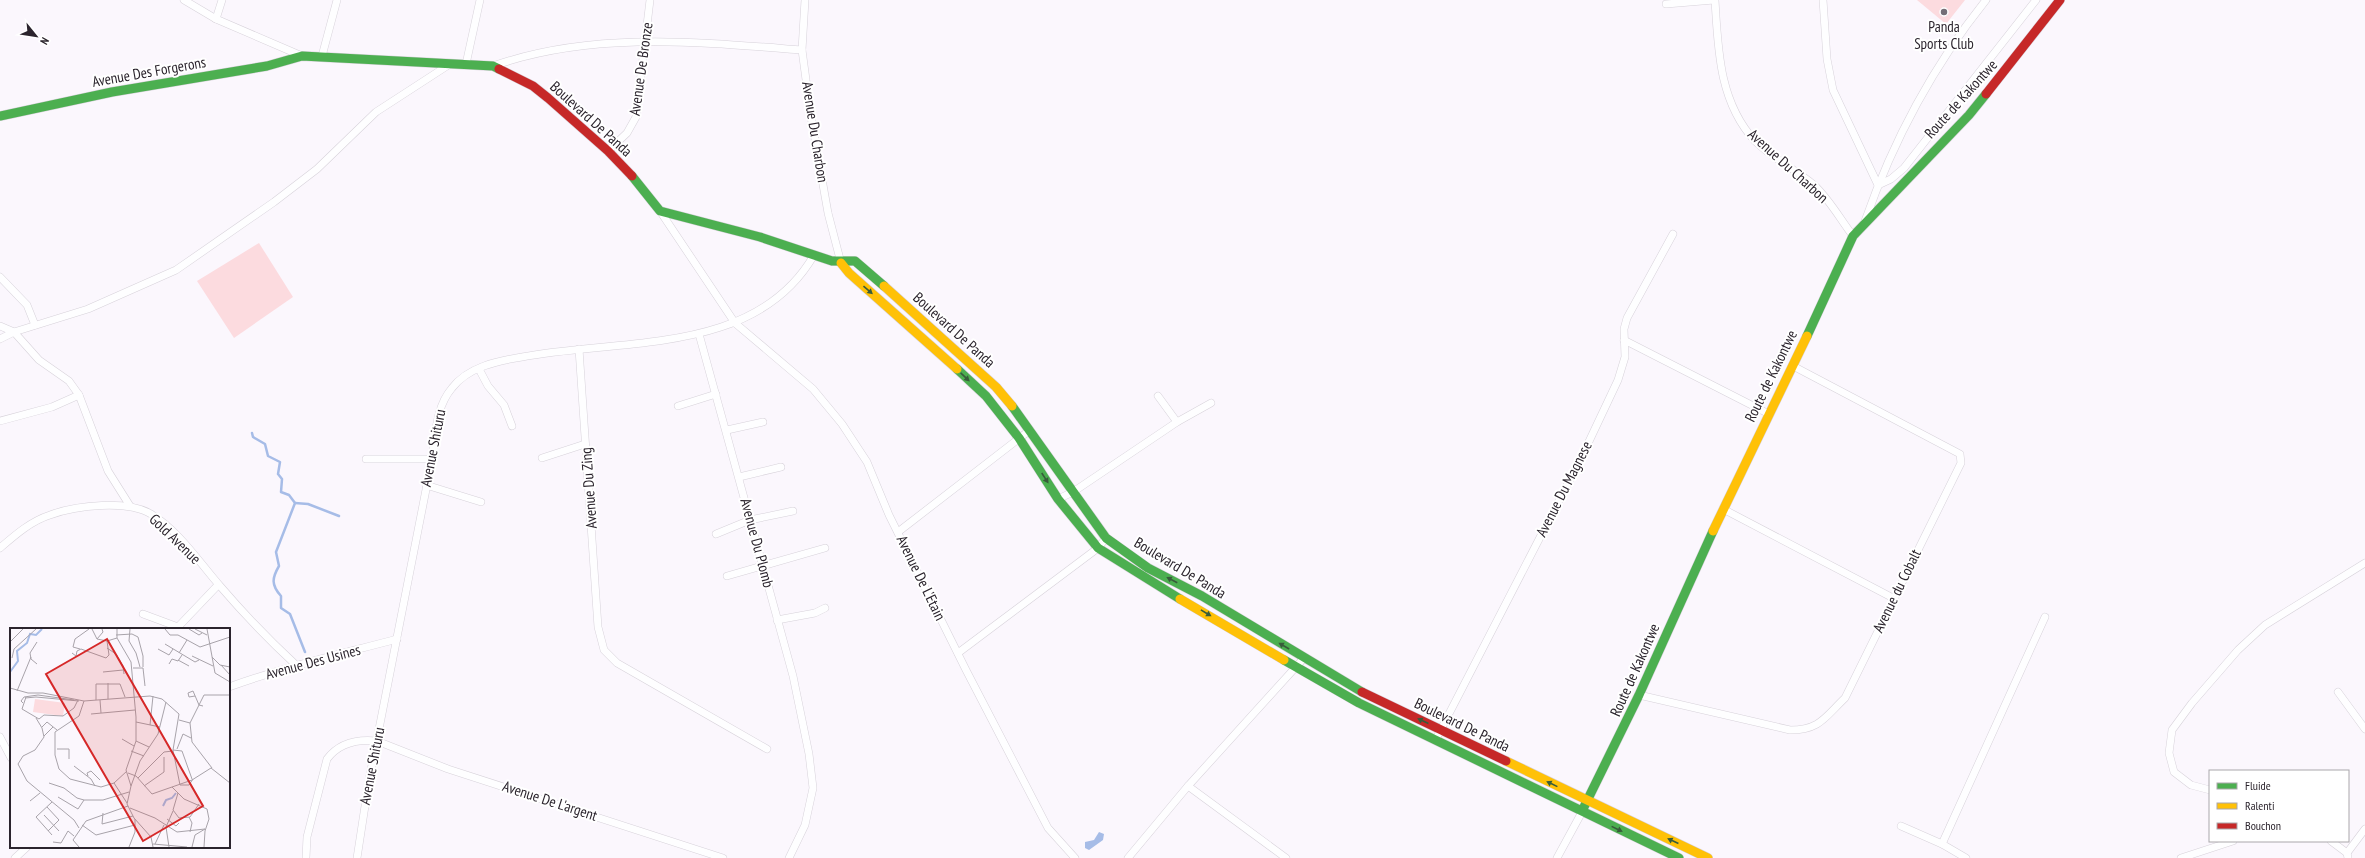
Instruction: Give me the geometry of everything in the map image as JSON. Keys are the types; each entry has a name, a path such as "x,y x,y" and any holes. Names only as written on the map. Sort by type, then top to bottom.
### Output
{"street":[{"path":"184,0 216,19 302,56"},
{"path":"216,19 222,0"},
{"path":"322,56 337,0"},
{"path":"466,64 480,0"},
{"name":"Avenue De Bronze","path":"608,151 628,134 633,125 638,105 650,0"},
{"name":"Avenue Du Charbon","path":"805,0 802,50 820,171 828,213 841,262"},
{"path":"1666,4 1714,0"},
{"name":"Avenue Du Charbon","path":"1714,0 1721,72 1734,109 1755,140 1772,156 1813,185 1827,199 1853,236"},
{"path":"1824,0 1827,59 1833,90 1878,185"},
{"path":"1865,221 1878,185 1930,79 1986,0"},
{"path":"1878,185 1891,179 1904,168 2036,0"},
{"name":"Route de Kakontwe","path":"1582,812 1639,695 1723,509 1793,366 1853,236 1865,221 1969,115 2060,0"},
{"path":"493,66 548,50 604,43 645,42 802,50"},
{"name":"Boulevard De Panda","path":"302,56 322,56 371,61 450,63 493,66 533,86 608,151 638,182 660,211 760,237 814,255 841,262 855,261 936,331 996,387 1030,430 1106,538 1148,568 1202,596 1362,692 1708,858"},
{"name":"Avenue Des Forgerons","path":"0,116 112,92 267,66 302,56"},
{"path":"0,339 14,332 95,306 176,270 274,202 317,169 376,112 450,63"},
{"name":"Avenue De L'Etain","path":"660,211 735,323 813,389 842,424 867,462 898,532 1048,828 1075,858"},
{"name":"Avenue Du Magnese","path":"1436,739 1442,730 1584,452 1618,380 1625,357 1624,340 1627,318 1673,234"},
{"name":"Avenue Shituru","path":"357,858 360,828 432,459 438,414 442,402 459,379 479,369 516,358 699,334 735,323 761,311 779,298 801,276 814,255"},
{"name":"Boulevard De Panda","path":"841,262 849,273 927,341 986,396 1019,438 1058,499 1098,548 1140,576 1360,703 1679,858"},
{"path":"0,277 27,305 36,325"},
{"path":"885,305 894,294"},
{"path":"0,326 14,332 39,360 69,380 79,395 104,462 130,506"},
{"path":"927,341 936,331"},
{"name":"Avenue Du Plomb","path":"699,334 727,430 793,676 809,754 813,788 805,825 789,858"},
{"path":"1624,340 1769,414"},
{"name":"Avenue Du Zing","path":"579,349 598,627 604,650 617,663 767,749"},
{"name":"Avenue du Cobalt","path":"1639,695 1790,730 1807,730 1816,726 1845,698 1893,598 1961,463 1960,454 1793,366"},
{"path":"479,369 488,386 504,406 512,426"},
{"path":"678,406 716,394"},
{"path":"0,421 52,408 79,395"},
{"path":"1158,396 1177,422"},
{"path":"1058,499 1073,492 1177,422 1211,403"},
{"path":"727,430 763,422"},
{"path":"898,532 1030,430"},
{"path":"542,458 585,444"},
{"path":"366,459 432,459"},
{"path":"739,477 781,467"},
{"path":"426,485 480,502"},
{"name":"Gold Avenue","path":"0,548 22,530 50,515 89,508 130,506 158,518 187,547 250,620 296,665"},
{"path":"1723,509 1893,598"},
{"path":"716,534 750,520 793,511"},
{"path":"958,653 1098,548 1106,538"},
{"path":"727,576 763,564 825,548"},
{"path":"2209,790 2191,785 2174,772 2169,753 2172,730 2192,703 2238,650 2265,625 2365,563"},
{"path":"144,614 178,627 218,584"},
{"path":"777,620 815,613 825,608"},
{"path":"1942,844 2045,617"},
{"name":"Avenue Des Usines","path":"230,687 296,665 323,660 397,640"},
{"path":"1128,858 1188,786 1297,668 1304,658"},
{"path":"2338,692 2365,729"},
{"path":"0,738 10,756"},
{"path":"306,858 307,837 327,759 332,752 343,745 366,740 377,742"},
{"name":"Avenue De L'argent","path":"377,742 448,769 723,858"},
{"path":"1188,786 1286,858"},
{"path":"1557,858 1582,812"},
{"path":"1901,826 1942,844 1966,858"},
{"path":"2332,842 2348,856 2365,829"},
{"path":"2181,858 2230,842"},
{"path":"15,858 26,848"}],"shaded area":[{"name":"Panda Sports Club","path":"1917,0 1965,0 1946,24"},
{"path":"259,243 293,297 234,338 197,281"}],"water":[{"path":"1099,832 1104,834 1103,840 1089,850 1085,848 1085,842 1094,840"}],"waterway":[{"path":"252,433 253,437 265,444 268,456 280,462 278,474 282,479 281,492 289,495 295,503 276,552 279,566 275,574 274,585 281,596 281,608 290,614 305,652"},
{"path":"295,503 308,504 339,516"}],"traffic: fast":[{"path":"0,116 112,92 267,66 302,56 493,66 499,69"},
{"path":"1807,336 1853,236 1969,115 1986,94"},
{"path":"632,176 660,211 760,237 832,261 855,261 884,286"},
{"path":"957,369 986,396 1019,438 1058,499 1098,548 1180,599"},
{"path":"1012,406 1106,538 1148,568 1202,596 1362,692"},
{"path":"1584,807 1639,695 1713,531"},
{"path":"1284,660 1359,703 1679,858"}],"traffic: slow":[{"path":"841,263 849,273 957,369"},
{"path":"884,286 996,387 1012,406"},
{"path":"1713,531 1807,336"},
{"path":"1180,599 1284,660"},
{"path":"1506,761 1708,858"}],"traffic: jam":[{"path":"1986,94 2060,0"},
{"path":"499,69 533,86 548,98 608,151 632,176"},
{"path":"1362,692 1506,761"}],"place":[{"name":"Panda Sports Club","path":"1944,12"}]}
